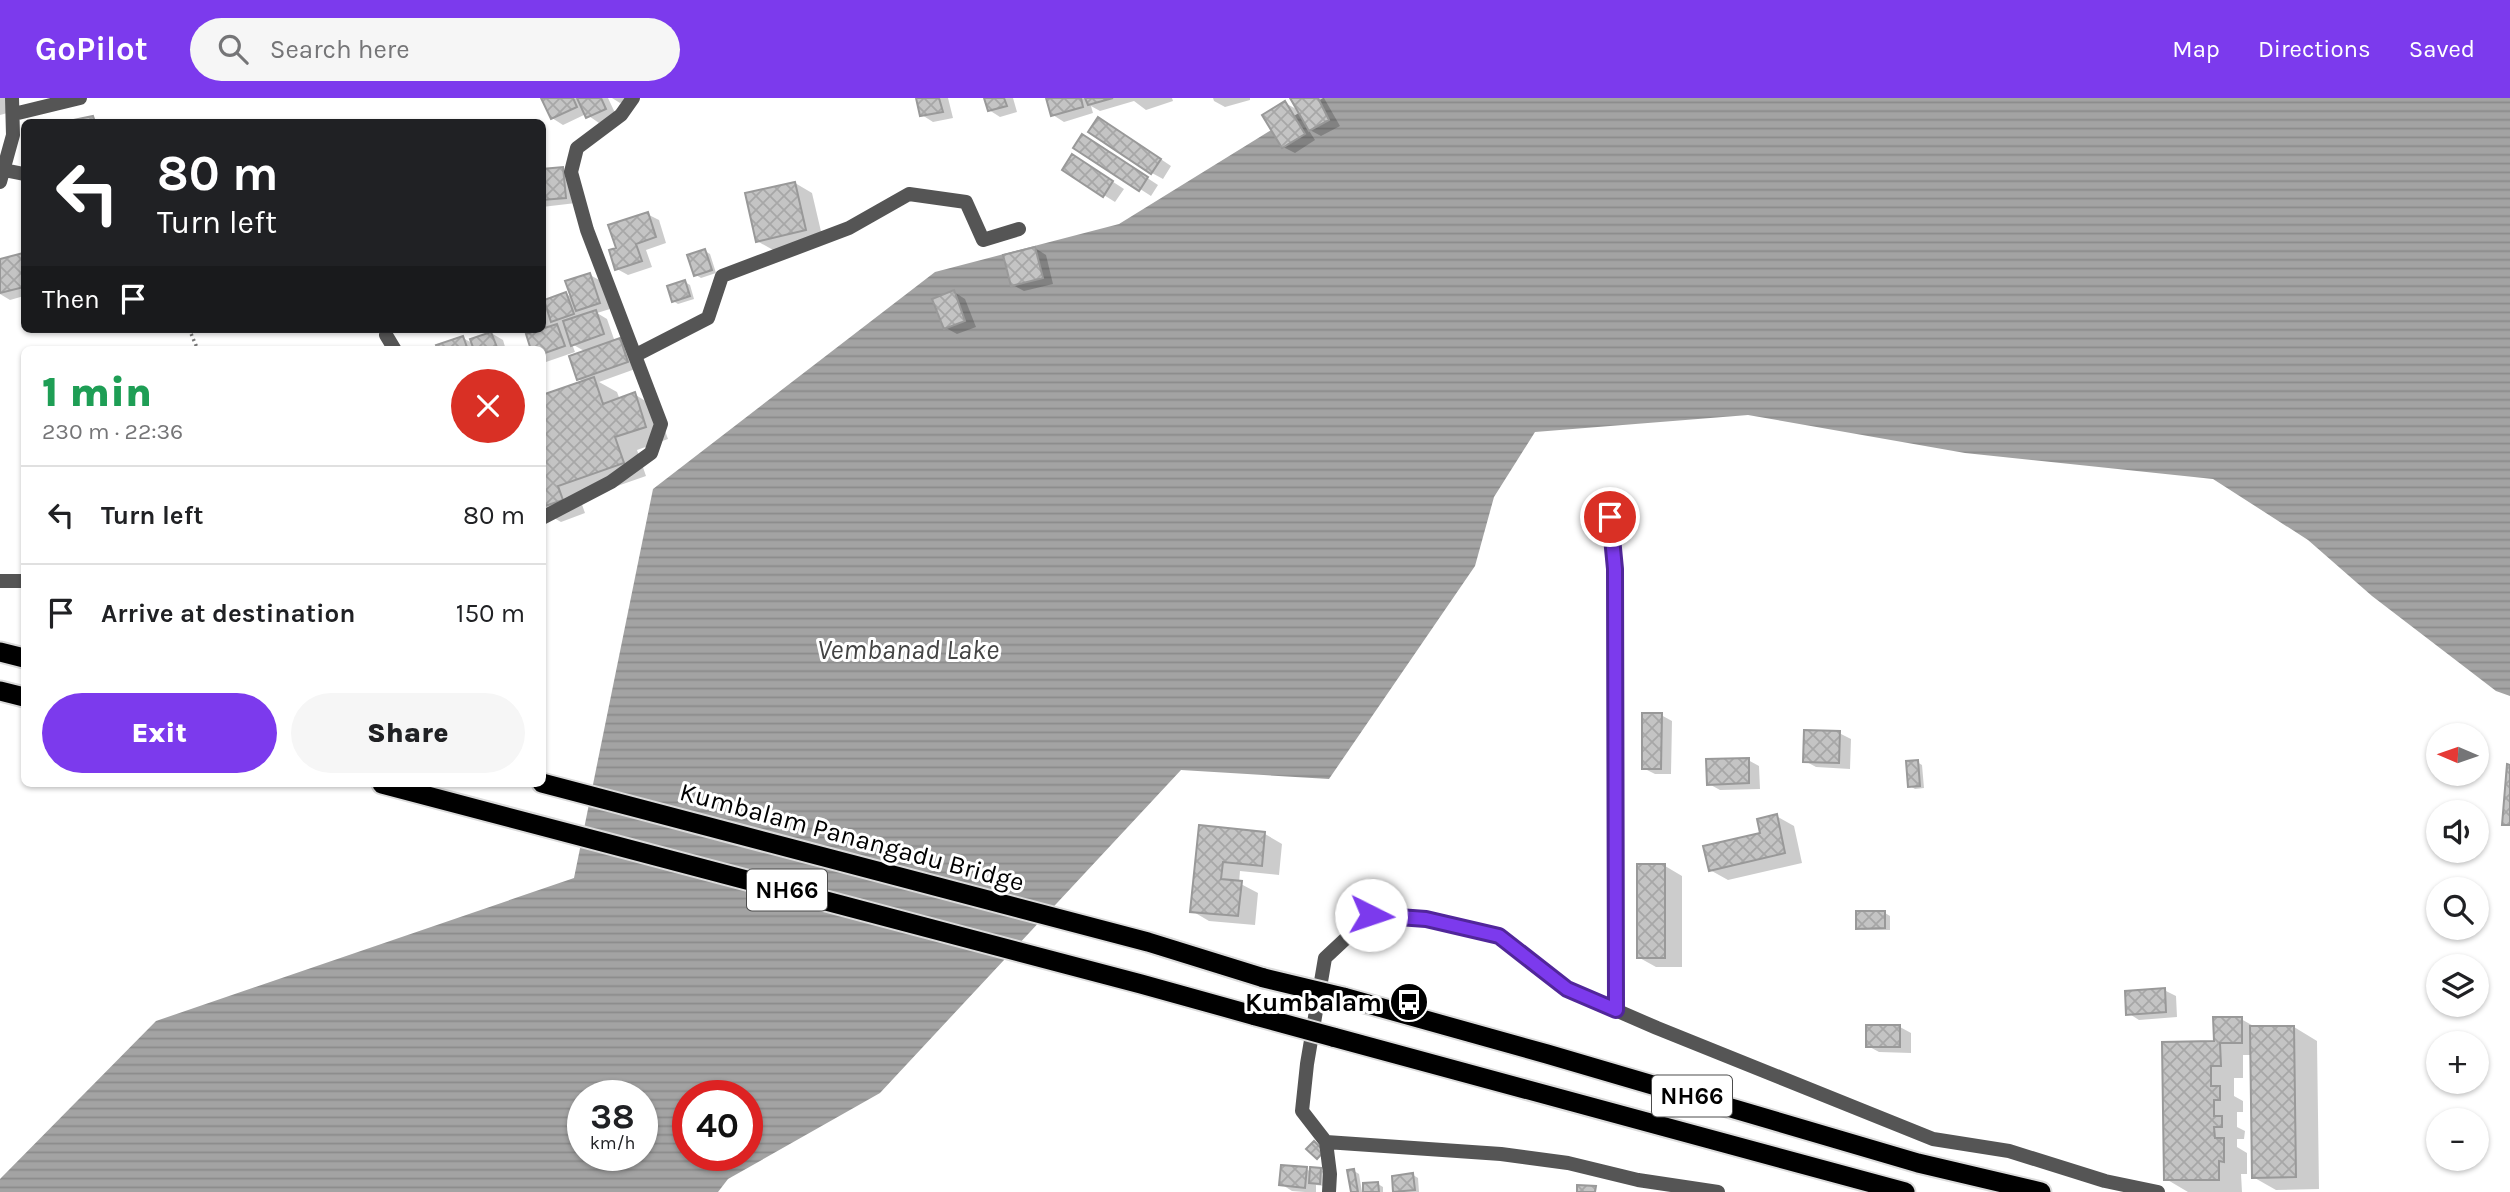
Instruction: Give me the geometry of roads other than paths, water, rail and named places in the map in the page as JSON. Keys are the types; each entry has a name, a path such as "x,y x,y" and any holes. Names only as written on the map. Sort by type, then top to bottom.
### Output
{"highway":[{"path":"0,652 21,657"},
{"path":"0,691 21,695"},
{"name":"Kumbalam Panangadu Bridge","path":"546,784 1148,942 1264,978 1343,997 1547,1054 1918,1163 2041,1192"},
{"name":"NH66","path":"396,787 1141,984 1905,1192"}],"street":[{"path":"12,98 13,135 2,176 21,174"},
{"path":"14,114 80,98"},
{"path":"546,516 611,482 651,453 661,424 587,230 571,172 577,148 621,115 633,98"},
{"path":"636,355 708,318 722,276 849,228 909,194 966,202 983,240 1018,229"},
{"path":"386,335 393,346"},
{"path":"1610,517 1615,569 1616,1010"},
{"path":"0,581 21,581"},
{"path":"1329,1192 1326,1142 1301,1111 1307,1063 1325,958 1371,915 1426,919 1499,936 1567,989 1933,1139 2009,1151 2105,1181 2158,1192"},
{"path":"1326,1142 1501,1154 1567,1163 1638,1180 1718,1192"}],"water":[{"name":"Vembanad Lake","path":"1323,98 2510,98 2510,696 2496,691 2372,596 2308,540 2213,479 1965,453 1748,415 1535,432 1494,497 1475,566 1329,779 1181,770 880,1093 763,1159 763,1080 672,1080 672,1171 742,1171 728,1179 718,1192 0,1192 0,1179 156,1021 574,878 653,489 935,272 1119,224"}],"place":[{"name":"Kumbalam","path":"1409,1002"}]}
